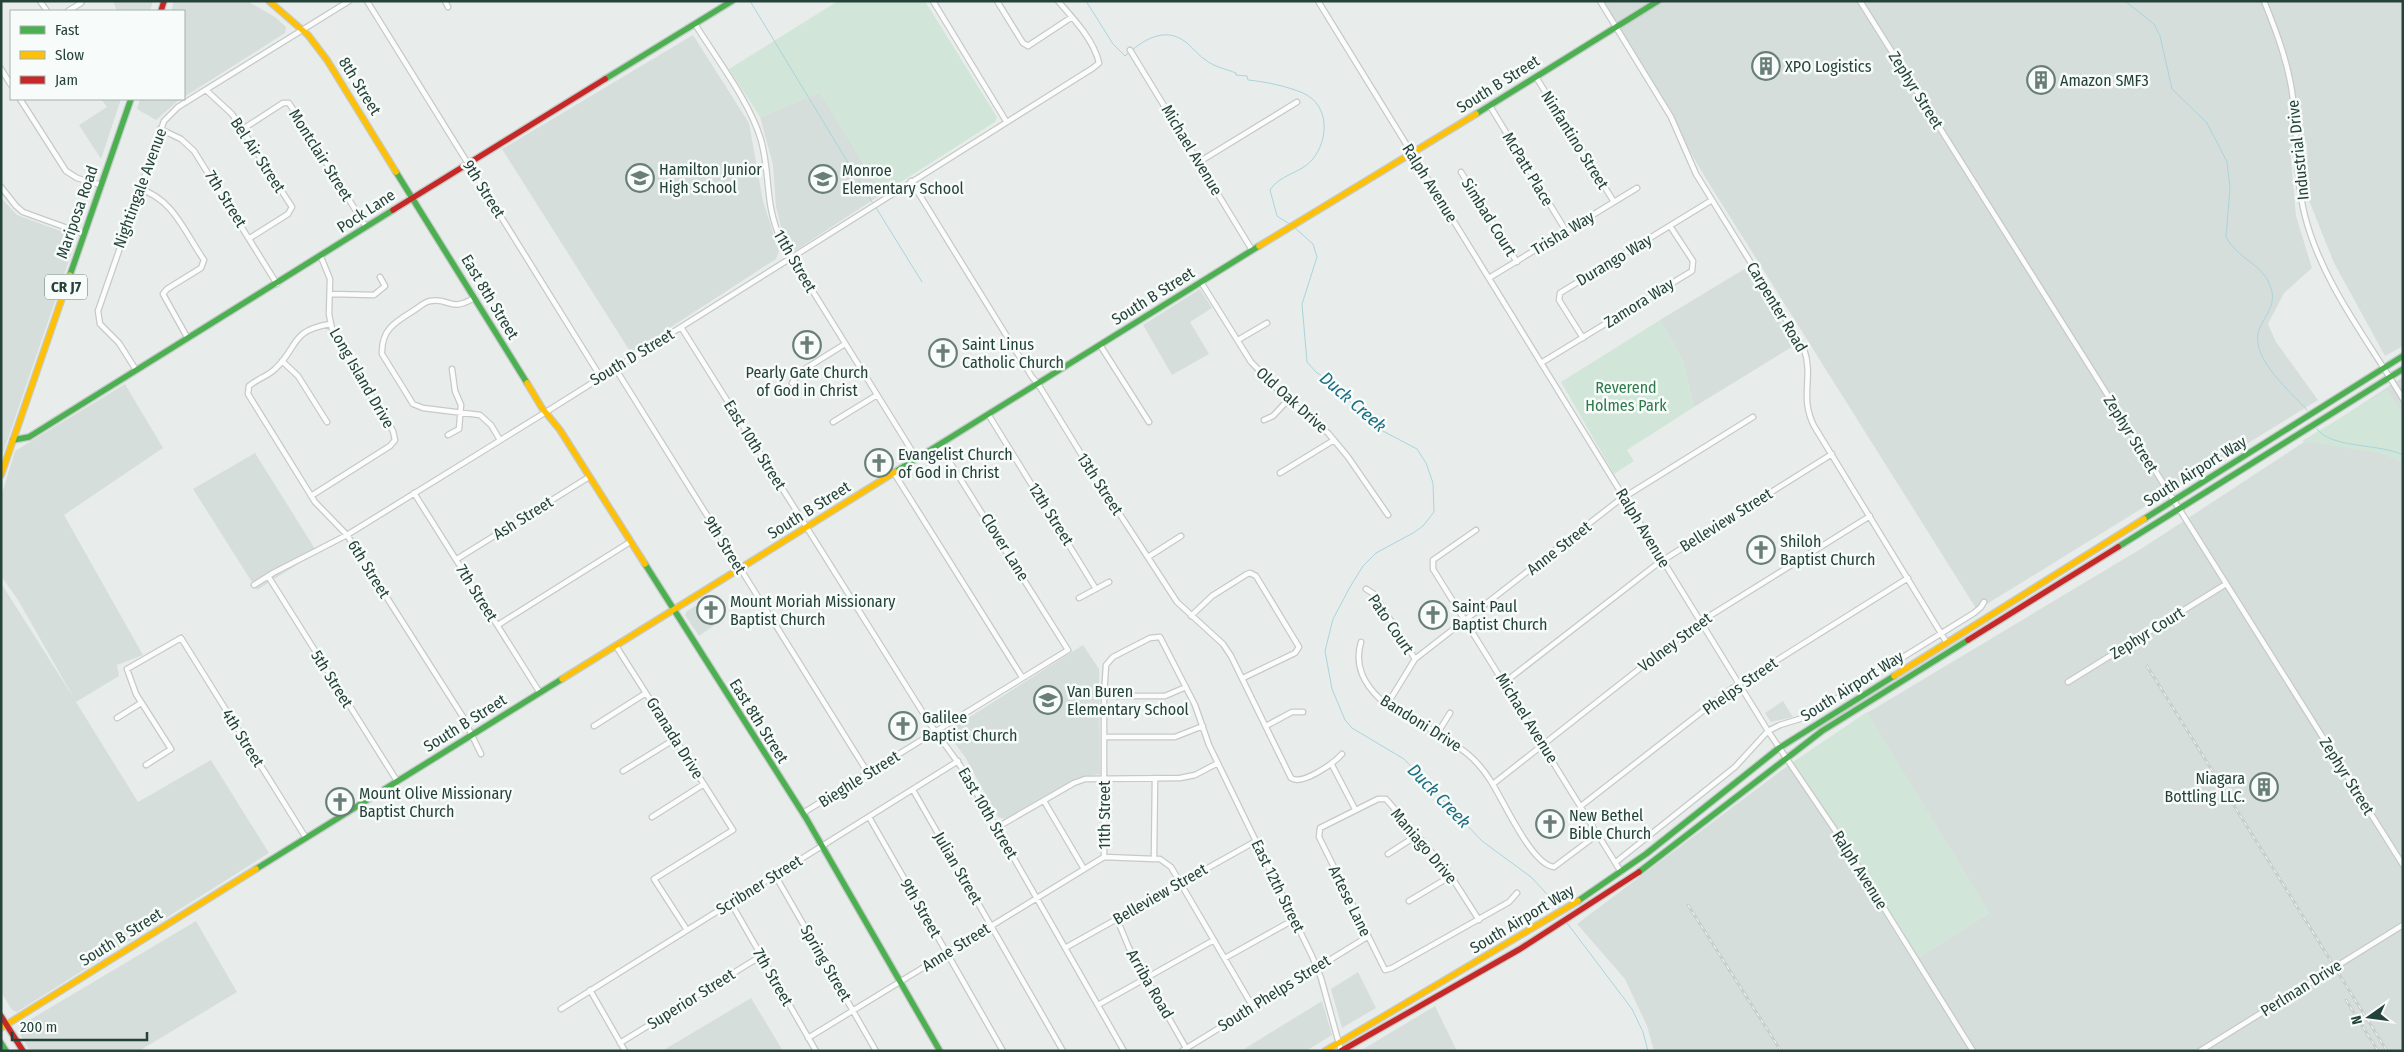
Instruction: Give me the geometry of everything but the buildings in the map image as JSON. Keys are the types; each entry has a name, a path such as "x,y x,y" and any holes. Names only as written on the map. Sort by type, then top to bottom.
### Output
{"street":[{"name":"8th Street","path":"270,1 302,30 326,60 413,197"},
{"name":"Nightingale Avenue","path":"136,370 120,343 100,324 98,314 160,128 170,114 349,1"},
{"name":"9th Street","path":"368,1 600,376"},
{"path":"445,1 448,7"},
{"name":"Pock Lane","path":"13,440 29,437 187,337 278,284 413,197 732,1"},
{"path":"933,1 1006,121"},
{"path":"997,1 1023,43 1028,46 1072,17 1058,1"},
{"name":"Ralph Avenue","path":"1318,1 1768,732 1841,839 1973,1051"},
{"name":"Carpenter Road","path":"1600,1 1671,116 1690,161 1712,200 1804,350 1808,373 1806,406 1814,426 1947,643"},
{"name":"South B Street","path":"4,1027 1252,250 1412,154 1658,1"},
{"name":"Zephyr Street","path":"1860,1 2172,501 2403,865"},
{"name":"Industrial Drive","path":"2264,1 2280,40 2290,82 2299,185 2310,234 2329,278 2403,399"},
{"path":"70,10 81,3"},
{"name":"South D Street","path":"254,585 348,535 600,376 791,259 1099,63 1096,52 1072,17"},
{"name":"11th Street","path":"695,24 756,126 764,154 771,216 791,259 917,459"},
{"name":"Michael Avenue","path":"1130,50 1252,250"},
{"path":"1,70 10,84"},
{"name":"Ninfantino Street","path":"1536,77 1614,202"},
{"name":"Bel Air Street","path":"206,90 232,114 243,129 292,208 288,214 250,238"},
{"path":"21,100 66,171 77,178 101,185"},
{"name":"Mariposa Road","path":"1,475 131,100"},
{"path":"1199,162 1298,102"},
{"name":"Montclair Street","path":"243,129 283,103 289,103 366,227"},
{"name":"McPatt Place","path":"1490,106 1566,231"},
{"name":"7th Street","path":"160,128 181,139 194,150 278,284"},
{"name":"Simbad Court","path":"1461,172 1517,262"},
{"name":"13th Street","path":"911,181 1032,377 1178,602 1223,644 1243,678 1293,780 1299,780 1332,765"},
{"path":"1,187 16,206 24,212 84,234"},
{"name":"Trisha Way","path":"1489,278 1637,188"},
{"path":"139,189 158,196 168,204 204,260 202,268 174,284 163,294 187,337"},
{"name":"East 8th Street","path":"413,197 545,411 556,424 803,813 940,1051"},
{"name":"Durango Way","path":"1582,338 1561,304 1560,294 1712,200"},
{"name":"Zamora Way","path":"1541,363 1692,271 1693,261 1670,226"},
{"name":"Long Island Drive","path":"311,496 390,446 395,440 393,431 337,342 330,324 328,271 321,257"},
{"path":"330,294 374,295 385,286 380,277"},
{"name":"Old Oak Drive","path":"1201,282 1251,362 1288,400 1320,425 1334,440 1388,515"},
{"path":"474,298 459,306 436,301 426,302 389,327 382,349 383,359 414,404 420,408 482,416 491,425 500,440"},
{"path":"1238,340 1267,323"},
{"path":"327,422 298,376 282,360 301,335 313,328 330,324"},
{"name":"East 10th Street","path":"681,327 935,731 958,762 1124,1051"},
{"path":"792,383 800,372 845,344"},
{"path":"1100,345 1148,422"},
{"name":"South Airport Way","path":"1325,1051 1569,908 1621,872 1779,748 2403,356"},
{"name":"6th Street","path":"282,360 270,373 252,384 248,390 250,397 311,496 348,535 463,717 481,754"},
{"name":"9th Street","path":"615,368 868,773"},
{"path":"448,435 459,429 460,412 452,369"},
{"name":"South Airport Way","path":"1341,1051 1559,925 1625,882 1784,757 1836,722 2403,369"},
{"path":"833,422 877,395"},
{"path":"1264,420 1273,416 1288,400"},
{"name":"12th Street","path":"988,414 1096,589"},
{"name":"Anne Street","path":"1388,703 1415,659 1624,498 1752,417"},
{"path":"1280,473 1334,440"},
{"name":"Clover Lane","path":"939,445 1068,650"},
{"name":"Belleview Street","path":"1505,682 1662,560 1832,454"},
{"path":"894,473 1022,678"},
{"name":"Ash Street","path":"457,560 589,477"},
{"name":"7th Street","path":"414,493 540,693"},
{"name":"Volney Street","path":"1492,784 1700,622 1870,516"},
{"name":"Michael Avenue","path":"1476,530 1433,560 1432,564 1621,872"},
{"path":"1148,557 1181,536"},
{"path":"498,625 630,542"},
{"path":"1191,616 1212,596 1246,574 1250,573 1256,576 1299,647 1296,653 1243,678"},
{"name":"5th Street","path":"268,576 397,781"},
{"name":"Phelps Street","path":"1581,806 1739,684 1908,578"},
{"path":"1079,598 1109,582"},
{"name":"Zephyr Court","path":"2068,682 2226,584"},
{"name":"Pato Court","path":"1366,589 1374,594 1415,659"},
{"path":"1616,862 1736,767 1768,732 1780,725 1806,717 1974,613 1981,608 1984,602"},
{"name":"11th Street","path":"1154,859 1104,857 1105,671 1110,659 1150,638 1160,637 1186,687"},
{"name":"4th Street","path":"142,703 126,669 181,638 306,838"},
{"name":"Bandoni Drive","path":"1361,642 1358,659 1360,671 1372,692 1458,745 1466,752 1483,769 1535,854 1554,867 1598,834"},
{"name":"Granada Drive","path":"616,646 733,830 654,879 687,930"},
{"name":"Bieghle Street","path":"803,813 1068,650"},
{"path":"1104,696 1165,696 1186,687 1203,726 1175,737 1104,737"},
{"path":"594,726 646,693"},
{"path":"117,718 142,703 171,749 146,765"},
{"path":"1266,726 1292,712 1303,712"},
{"path":"1438,734 1450,713"},
{"name":"East 12th Street","path":"1203,726 1218,764 1317,967 1341,1051"},
{"path":"623,771 675,739"},
{"path":"1342,754 1332,765 1355,809"},
{"name":"Scribner Street","path":"560,1009 958,762"},
{"path":"996,828 1078,782 1104,778 1186,778 1218,764"},
{"path":"1155,778 1154,859 1168,864 1181,882 1252,1007"},
{"path":"652,817 704,784"},
{"name":"Julian Street","path":"913,790 1063,1051"},
{"name":"Maniago Drive","path":"1355,809 1383,798 1451,876 1479,920"},
{"path":"1044,801 1084,869"},
{"name":"Artese Lane","path":"1355,809 1320,828 1318,831 1319,837 1385,970 1392,968 1479,920"},
{"name":"9th Street","path":"869,817 1003,1051"},
{"path":"1388,854 1416,836"},
{"name":"Belleview Street","path":"1065,948 1256,840"},
{"name":"Anne Street","path":"808,1038 1104,857"},
{"name":"Spring Street","path":"775,875 876,1051"},
{"path":"1409,901 1451,876"},
{"path":"1479,920 1509,902 1517,893"},
{"name":"7th Street","path":"731,903 816,1051"},
{"name":"Arriba Road","path":"1117,919 1129,948 1184,1049"},
{"path":"1225,958 1294,919"},
{"name":"Perlman Drive","path":"2200,1051 2403,925"},
{"name":"South Phelps Street","path":"1184,1049 1367,937"},
{"path":"1098,1006 1214,940"},
{"name":"Superior Street","path":"620,1043 761,956"},
{"path":"590,990 625,1051"},
{"path":"1,1016 4,1027 23,1051"},
{"path":"1,1043 6,1051"}],"shaded area":[{"path":"113,1 153,1 150,10 117,10"},
{"path":"174,1 247,1 275,17 286,27 285,33 185,96 185,10 171,10"},
{"path":"1601,1 2403,1 2403,346 2385,356 2334,263 2308,198 2307,143 2290,147 2296,216 2312,268 2284,293 2268,324 2276,342 2318,400 1977,610 1708,182"},
{"name":"Hamilton Junior High School","path":"693,35 749,123 763,201 779,251 776,259 631,353 502,149"},
{"name":"Monroe Elementary School","path":"820,92 882,194 793,252 783,235 776,207 773,165 760,117"},
{"path":"102,100 121,100 101,159 79,125 107,107"},
{"path":"140,100 179,100 156,120 137,109"},
{"path":"1,198 17,215 77,237 1,459"},
{"path":"1746,268 1795,345 1694,407 1682,359 1660,320"},
{"path":"1200,289 1212,308 1190,322 1209,354 1172,375 1143,325"},
{"path":"2403,377 2403,1051 1654,1051 1647,1026 1625,979 1577,924 1790,764 1913,961 1989,913 1867,713 2144,547"},
{"path":"125,384 163,448 64,515 143,655 117,665 119,676 76,702 138,802 211,760 269,853 17,1012 12,1010 1,992 1,583 75,700 18,600 1,576 1,497 15,451"},
{"path":"255,453 317,552 257,590 193,489"},
{"path":"712,596 723,619 699,636 685,615 687,611"},
{"name":"Van Buren Elementary School","path":"1083,645 1099,669 1100,774 1077,778 1005,819 998,817 965,757 946,732"},
{"path":"1783,701 1793,717 1771,722 1765,713"},
{"path":"196,921 237,992 139,1051 30,1051 21,1036 21,1025"},
{"path":"1358,972 1376,1008 1342,1028 1331,989"},
{"path":"751,998 783,1051 662,1051"},
{"path":"1322,1001 1332,1035 1306,1051 1241,1051"},
{"path":"1435,1006 1457,1051 1360,1051"}],"green space":[{"path":"838,1 925,1 997,117 995,122 882,194 820,92 760,117 729,69"},
{"name":"Reverend Holmes Park","path":"1660,320 1682,359 1694,407 1627,450 1634,461 1614,474 1561,382"},
{"path":"2387,390 2403,414 2403,462 2379,453 2302,441"},
{"path":"1867,712 1989,913 1913,961 1790,764"}],"waterway":[{"path":"750,1 872,202"},
{"name":"Duck Creek","path":"1086,1 1113,44 1125,56 1147,40 1162,35 1171,35 1187,43 1210,63 1236,73 1236,75 1247,76 1248,80 1290,88 1312,99 1322,114 1324,124 1322,143 1318,152 1302,168 1284,177 1270,190 1277,216 1291,225"},
{"path":"2125,1 2154,24 2160,36 2172,89 2207,123 2227,162 2230,188 2226,237 2237,251 2263,273 2271,288 2272,304 2260,327 2258,338 2259,350 2272,372 2307,410"},
{"path":"875,206 922,282"},
{"name":"Duck Creek","path":"1294,227 1313,244 1317,257 1302,304 1307,362 1317,373 1333,382 1357,410 1370,416 1381,430 1417,449 1426,463 1433,483 1434,512 1423,526 1376,553 1363,566 1333,619 1325,651 1332,689 1345,720 1352,728 1404,759 1482,841 1531,877 1560,908"},
{"path":"2317,429 2333,440 2393,451 2403,455"},
{"name":"Duck Creek","path":"1567,923 1632,1009 1643,1032 1648,1051"}],"railway":[{"path":"2147,666 2387,1051"},
{"path":"1688,905 1781,1051"},
{"path":"2346,1000 2378,1051"}],"traffic: fast":[{"path":"605,79 732,1"},
{"path":"1476,114 1658,1"},
{"path":"70,275 131,100"},
{"path":"396,172 527,383"},
{"path":"13,440 29,437 393,210"},
{"path":"895,472 1259,246"},
{"path":"2144,519 2403,356"},
{"path":"2118,547 2403,369"},
{"path":"645,564 806,818 940,1051"},
{"path":"1639,872 1822,731 1968,640"},
{"path":"1578,901 1646,854 1779,748 1894,676"},
{"path":"256,869 562,679"},
{"path":"1,1043 6,1051"}],"traffic: slow":[{"path":"269,1 308,35 327,60 396,172"},
{"path":"1259,246 1476,114"},
{"path":"1,475 70,275"},
{"path":"527,383 542,408 560,430 645,564"},
{"path":"562,679 895,472"},
{"path":"1894,676 2144,519"},
{"path":"1,1028 256,869"},
{"path":"1325,1051 1578,901"}],"traffic: jam":[{"path":"161,10 164,1"},
{"path":"393,210 605,79"},
{"path":"1968,640 2118,547"},
{"path":"1341,1051 1520,949 1639,872"},
{"path":"1,1016 23,1051"}],"place":[{"name":"XPO Logistics","path":"1766,66"},
{"name":"Amazon SMF3","path":"2041,80"},
{"name":"Hamilton Junior High School","path":"640,178"},
{"name":"Monroe Elementary School","path":"823,179"},
{"name":"Pearly Gate Church of God in Christ","path":"807,345"},
{"name":"Saint Linus Catholic Church","path":"943,353"},
{"name":"Evangelist Church of God in Christ","path":"879,463"},
{"name":"Shiloh Baptist Church","path":"1761,550"},
{"name":"Mount Moriah Missionary Baptist Church","path":"711,610"},
{"name":"Saint Paul Baptist Church","path":"1433,615"},
{"name":"Van Buren Elementary School","path":"1048,700"},
{"name":"Galilee Baptist Church","path":"903,726"},
{"name":"Niagara Bottling LLC.","path":"2264,787"},
{"name":"Mount Olive Missionary Baptist Church","path":"340,802"},
{"name":"New Bethel Bible Church","path":"1550,824"}]}
